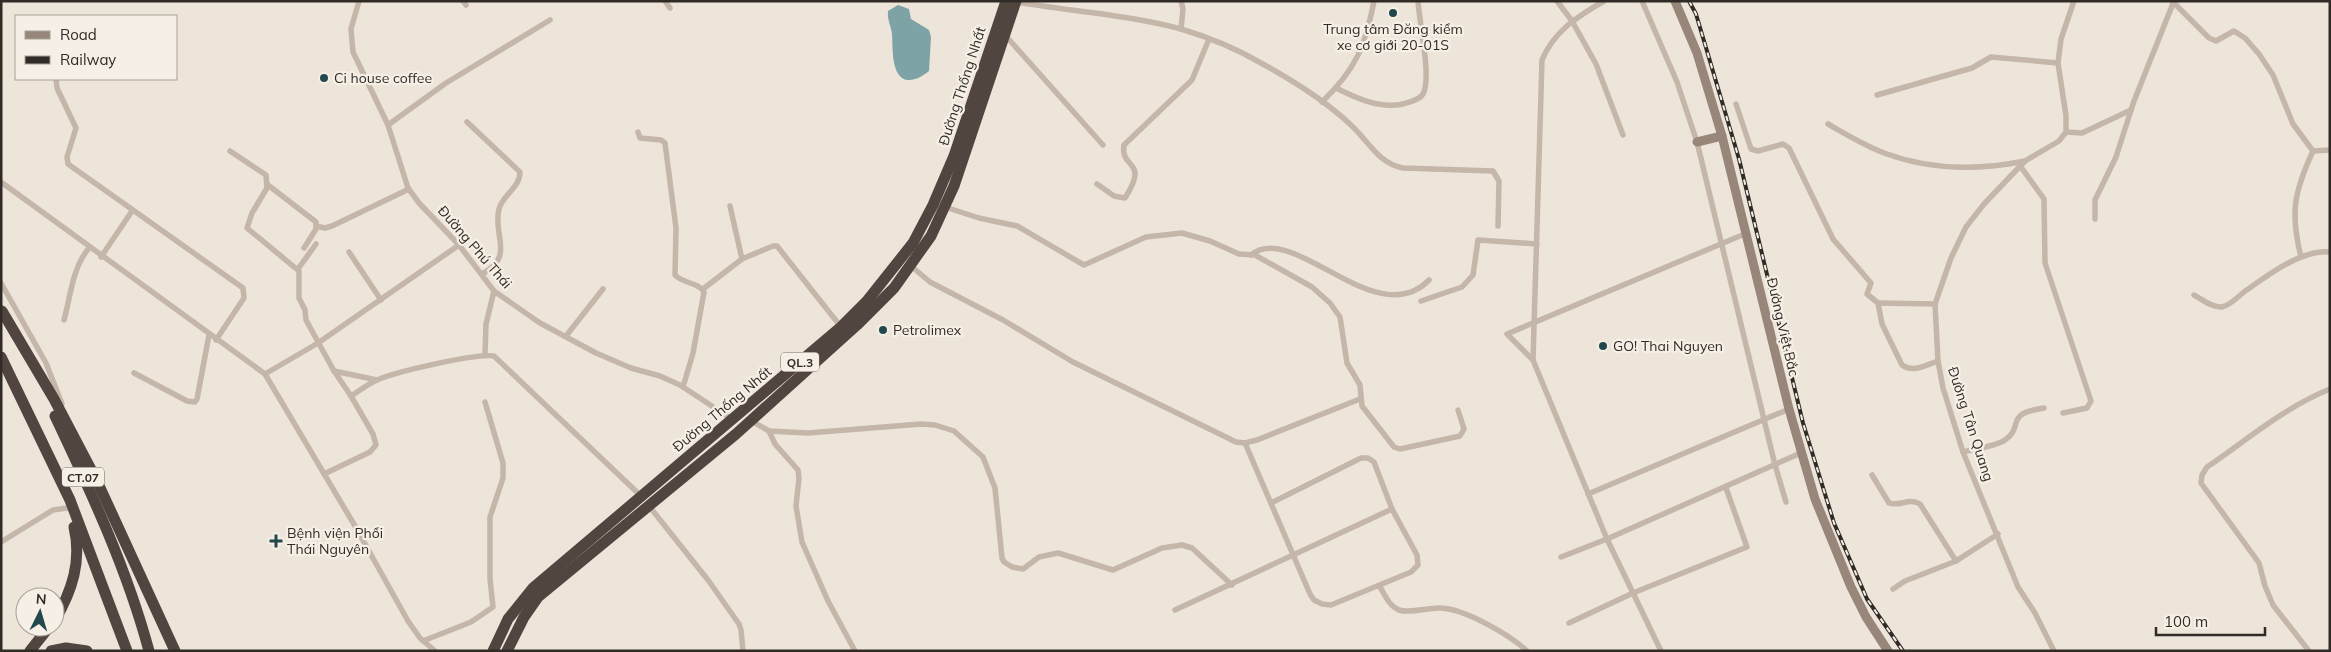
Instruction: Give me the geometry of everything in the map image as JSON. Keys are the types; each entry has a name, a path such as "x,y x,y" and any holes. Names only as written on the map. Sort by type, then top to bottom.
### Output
{"highway":[{"name":"Đường Thống Nhất","path":"507,651 524,617 538,598 732,420 841,327 867,302 913,243 933,205 954,156 1006,1"},
{"name":"Đường Thống Nhất","path":"493,651 508,619 524,598 563,562 746,425 878,304 911,266 931,236 963,162 1016,1"},
{"path":"2,310 96,479 174,651"},
{"name":"CT.07","path":"2,310 88,487 117,556 149,651"},
{"name":"CT.07","path":"1,357 70,500 127,651"},
{"path":"28,411 39,448 67,508 77,540 77,566 65,603"},
{"path":"732,420 746,425"},
{"path":"30,651 42,637"},
{"path":"51,651 66,648 87,651"}],"main road":[{"name":"Đường Việt Bắc","path":"1675,1 1697,53 1722,136 1789,409 1803,452 1815,499 1835,553 1866,617 1888,651"},
{"path":"1697,142 1722,136"}],"street":[{"name":"Đường Phú Thái","path":"359,1 351,29 353,52 388,125 409,189 419,203 459,245 494,291 540,323 596,353 631,368 666,378 683,387 732,420"},
{"path":"665,1 670,8"},
{"path":"1016,1 1180,29 1209,39 1261,62 1322,102 1352,126 1380,158 1394,167 1493,171 1499,181 1498,226"},
{"path":"1180,29 1183,10 1182,1"},
{"path":"1322,102 1352,68 1364,43 1374,1"},
{"path":"1336,88 1355,98 1375,103 1399,104 1419,98 1424,93 1426,75 1418,1"},
{"path":"1557,1 1572,21 1596,64 1623,135"},
{"path":"1533,360 1542,60 1546,51 1565,27 1604,1"},
{"path":"1642,1 1677,82 1697,142 1775,465 1786,502"},
{"path":"2074,1 2061,38 2058,63 2066,116 2066,132 2082,133 2131,110"},
{"path":"2095,219 2093,209 2095,200 2116,157 2131,110 2173,2 2209,38 2216,41 2234,31 2245,38 2259,54 2273,75 2292,124 2307,146 2313,151 2330,150"},
{"path":"388,125 446,82 550,20"},
{"path":"1005,35 1103,145"},
{"path":"1098,184 1114,196 1126,198 1136,178 1135,170 1125,155 1124,144 1192,80 1209,39"},
{"path":"1877,95 1972,68 1991,57 2058,63"},
{"path":"56,80 76,128 67,162 243,288 244,298 216,340"},
{"path":"1736,104 1751,149 1758,151 1783,144 1789,148 1833,239 1871,283 1867,294 1878,303 1935,304"},
{"path":"467,122 520,172 519,182 498,210 502,249 498,260 490,270 482,274"},
{"path":"1828,124 1887,154 1916,162 1966,168 1992,168 2023,164 2044,199 2045,263 2091,401 2087,408 2063,412"},
{"path":"638,132 640,138 661,140 665,143 676,228 675,276 683,282 703,289"},
{"name":"Đường Tân Quang","path":"2054,651 2035,613 2018,587 1964,452 1943,388 1938,361 1935,304 1951,258 1966,228 1984,204 2023,164 2059,142 2066,132"},
{"path":"230,151 264,173 268,185 314,219 316,226 304,248"},
{"path":"2301,257 2294,200 2313,151"},
{"path":"1,182 101,257 265,374 408,621 423,641 435,651"},
{"path":"268,185 250,216 247,228 298,269"},
{"path":"316,226 324,228 332,226 409,189"},
{"path":"730,206 742,259"},
{"path":"945,207 979,218 1017,226 1081,264 1146,237 1175,233 1188,234 1239,254 1251,255 1312,288 1338,313 1348,367 1360,385 1360,399 1364,410 1396,448 1460,436 1464,429 1458,410"},
{"path":"101,257 132,210"},
{"path":"1661,651 1607,539 1533,360 1507,334 1747,233"},
{"path":"1421,301 1462,287 1474,274 1478,240 1537,244"},
{"path":"316,244 298,269 299,300 318,343 373,434 376,445 370,452 324,474"},
{"path":"265,374 318,343 459,245"},
{"path":"703,289 742,259 773,246 778,246 841,327"},
{"path":"64,320 75,271 89,248"},
{"path":"1251,255 1257,250 1264,248 1295,254 1366,290 1381,294 1418,290 1429,280"},
{"path":"349,252 381,300"},
{"path":"2194,295 2214,306 2225,306 2267,276 2301,257 2330,252"},
{"path":"911,266 930,282 1003,320 1073,362 1229,439 1245,443 1360,399"},
{"path":"1,283 50,372 74,438"},
{"path":"566,336 603,289"},
{"path":"683,387 696,341 704,296 703,289"},
{"path":"484,355 486,324 494,291"},
{"path":"1878,303 1882,324 1902,365 1907,369 1913,369 1938,361"},
{"path":"134,373 187,401 194,402 197,399 209,335"},
{"path":"350,396 377,380 406,371 484,355 494,356 645,501 708,580 739,624 743,651"},
{"path":"334,371 377,380"},
{"path":"2309,651 2273,605 2265,586 2259,563 2201,483 2202,475 2207,467 2300,403 2330,389"},
{"path":"423,641 471,622 494,607 490,571 490,516 500,485 503,468 499,446 484,402"},
{"path":"1964,452 2005,440 2012,431 2015,421 2020,414 2044,408"},
{"path":"1588,494 1789,409"},
{"path":"746,425 769,430 808,433 921,424 945,427 965,440 983,457 987,464 995,488 1002,558 1007,564 1023,569 1041,556 1058,553 1113,570 1162,548 1182,545 1192,548 1232,585"},
{"path":"769,430 775,444 798,470 796,506 802,542 824,593 855,651"},
{"path":"1245,443 1293,556 1314,600 1322,604 1331,605 1411,572 1418,564 1417,555 1392,509 1374,462 1365,458 1271,503"},
{"path":"1561,557 1726,488 1803,452"},
{"path":"1872,475 1889,503 1895,505 1910,501 1920,504 1956,561"},
{"path":"1569,623 1632,592 1747,547 1726,488"},
{"path":"1,542 53,510 67,508"},
{"path":"1175,610 1392,509"},
{"path":"1893,589 1905,580 1956,561 1998,534"},
{"path":"1380,586 1390,604 1397,609 1406,611 1442,608 1460,612 1509,636 1527,651"}],"water":[{"path":"898,5 909,9 911,19 929,30 931,37 929,71 915,79 907,80 901,77 894,64 888,11"}],"railway":[{"path":"1689,1 1696,14 1739,159 1803,423 1834,523 1867,599 1903,651"}],"place":[{"name":"Trung tâm Đăng kiểm xe cơ giới 20-01S","path":"1393,13"},
{"name":"Ci house coffee","path":"324,78"},
{"name":"Petrolimex","path":"883,330"},
{"name":"GO! Thai Nguyen","path":"1603,346"},
{"name":"Bệnh viện Phổi Thái Nguyên","path":"276,541"}]}
